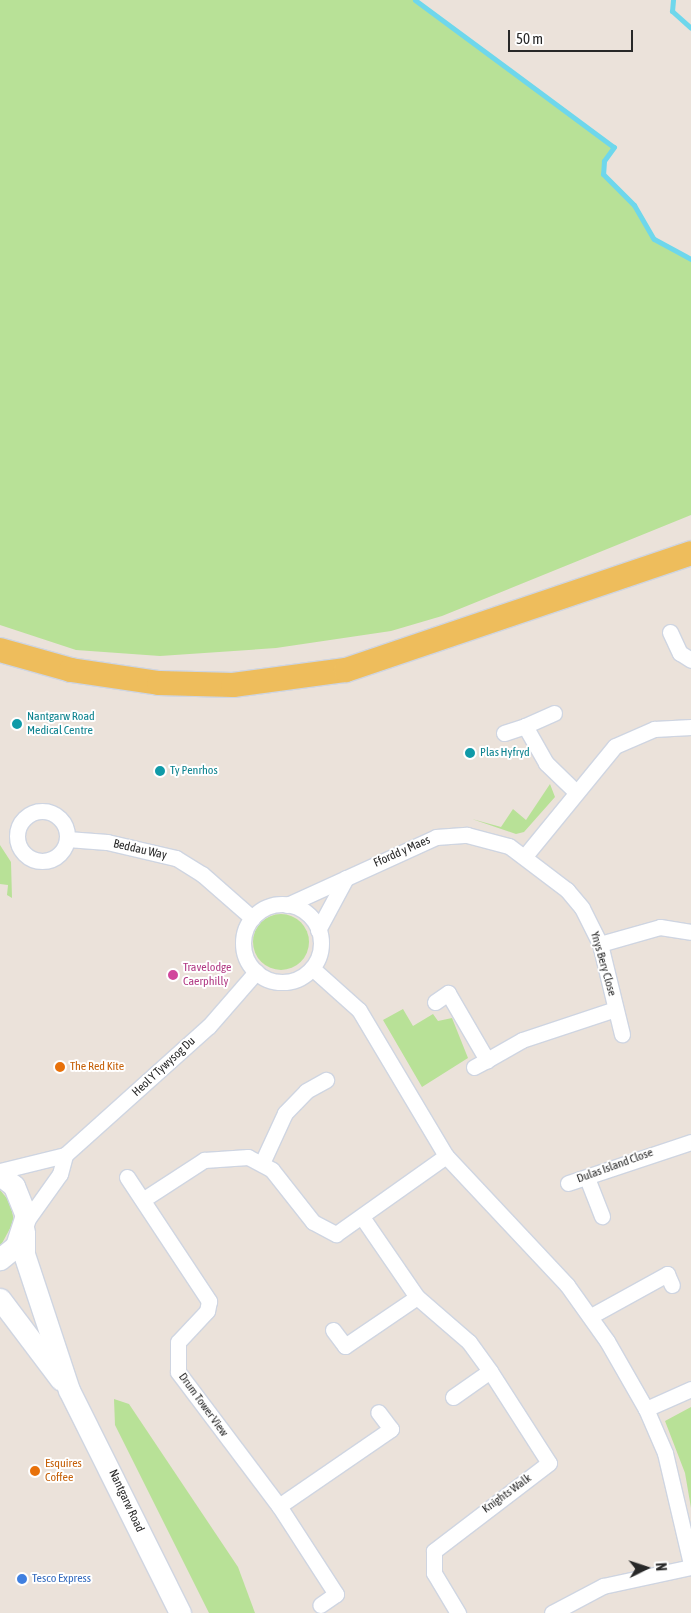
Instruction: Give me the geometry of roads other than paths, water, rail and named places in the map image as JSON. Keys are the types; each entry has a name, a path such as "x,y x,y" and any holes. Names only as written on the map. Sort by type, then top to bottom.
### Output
{"main road":[{"path":"0,650 71,670 159,683 233,685 346,670 691,553"},
{"name":"Nantgarw Road","path":"0,1175 22,1199 24,1254 69,1390 180,1613"},
{"path":"0,1259 16,1246 24,1227"},
{"name":"Nantgarw Road","path":"0,1299 69,1390"}],"street":[{"path":"670,632 680,652 691,660"},
{"path":"504,733 554,713"},
{"path":"524,726 546,763 575,791"},
{"path":"525,856 575,791 625,739 654,728 691,728"},
{"name":"Ffordd y Maes","path":"287,905 424,842 451,835 492,840 525,856"},
{"name":"Beddau Way","path":"67,839 132,847 176,858 202,874 252,918"},
{"name":"Ynys Bery Close","path":"525,856 582,908 600,944 622,1034"},
{"path":"318,930 304,911 287,905 264,908 252,918 243,940 244,953 256,972 278,982 302,976 312,968 319,952 318,930 346,878"},
{"path":"600,944 660,927 691,932"},
{"path":"312,968 359,1010 446,1156 591,1316 646,1409 671,1472 691,1566 603,1586 552,1613"},
{"name":"Heol Y Tywysog Du","path":"0,1171 65,1155 209,1026 256,972"},
{"path":"435,1002 448,993 488,1060"},
{"name":"Ynys Bery Close","path":"474,1068 522,1040 615,1009"},
{"path":"262,1163 285,1113 306,1091 326,1080"},
{"name":"Dulas Island Close","path":"568,1183 587,1178 646,1154 691,1142"},
{"name":"Heol Y Tywysog Du","path":"24,1227 60,1174 65,1155"},
{"path":"144,1199 204,1160 231,1156 262,1163 314,1222 330,1234 345,1230 446,1156"},
{"name":"Drum Tower View","path":"127,1177 144,1199 209,1301 207,1311 178,1342 178,1372 279,1506 336,1594 320,1605"},
{"path":"587,1178 602,1216"},
{"name":"Knights Walk","path":"362,1217 417,1297 469,1342 490,1371 549,1463 434,1551 434,1573 458,1613"},
{"path":"591,1316 667,1274 672,1285"},
{"path":"333,1330 345,1346 417,1297"},
{"path":"453,1398 490,1371"},
{"path":"646,1409 691,1390"},
{"path":"279,1506 391,1429 378,1412"}],"waterway":[{"path":"415,0 614,147 604,161 603,174 634,205 654,239 691,259"},
{"path":"673,0 672,11 691,28"}],"place":[{"name":"Nantgarw Road Medical Centre","path":"17,724"},
{"name":"Plas Hyfryd","path":"470,753"},
{"name":"Ty Penrhos","path":"160,771"},
{"name":"Travelodge Caerphilly","path":"173,975"},
{"name":"The Red Kite","path":"60,1067"},
{"name":"Esquires Coffee","path":"35,1471"},
{"name":"Tesco Express","path":"22,1579"}]}
